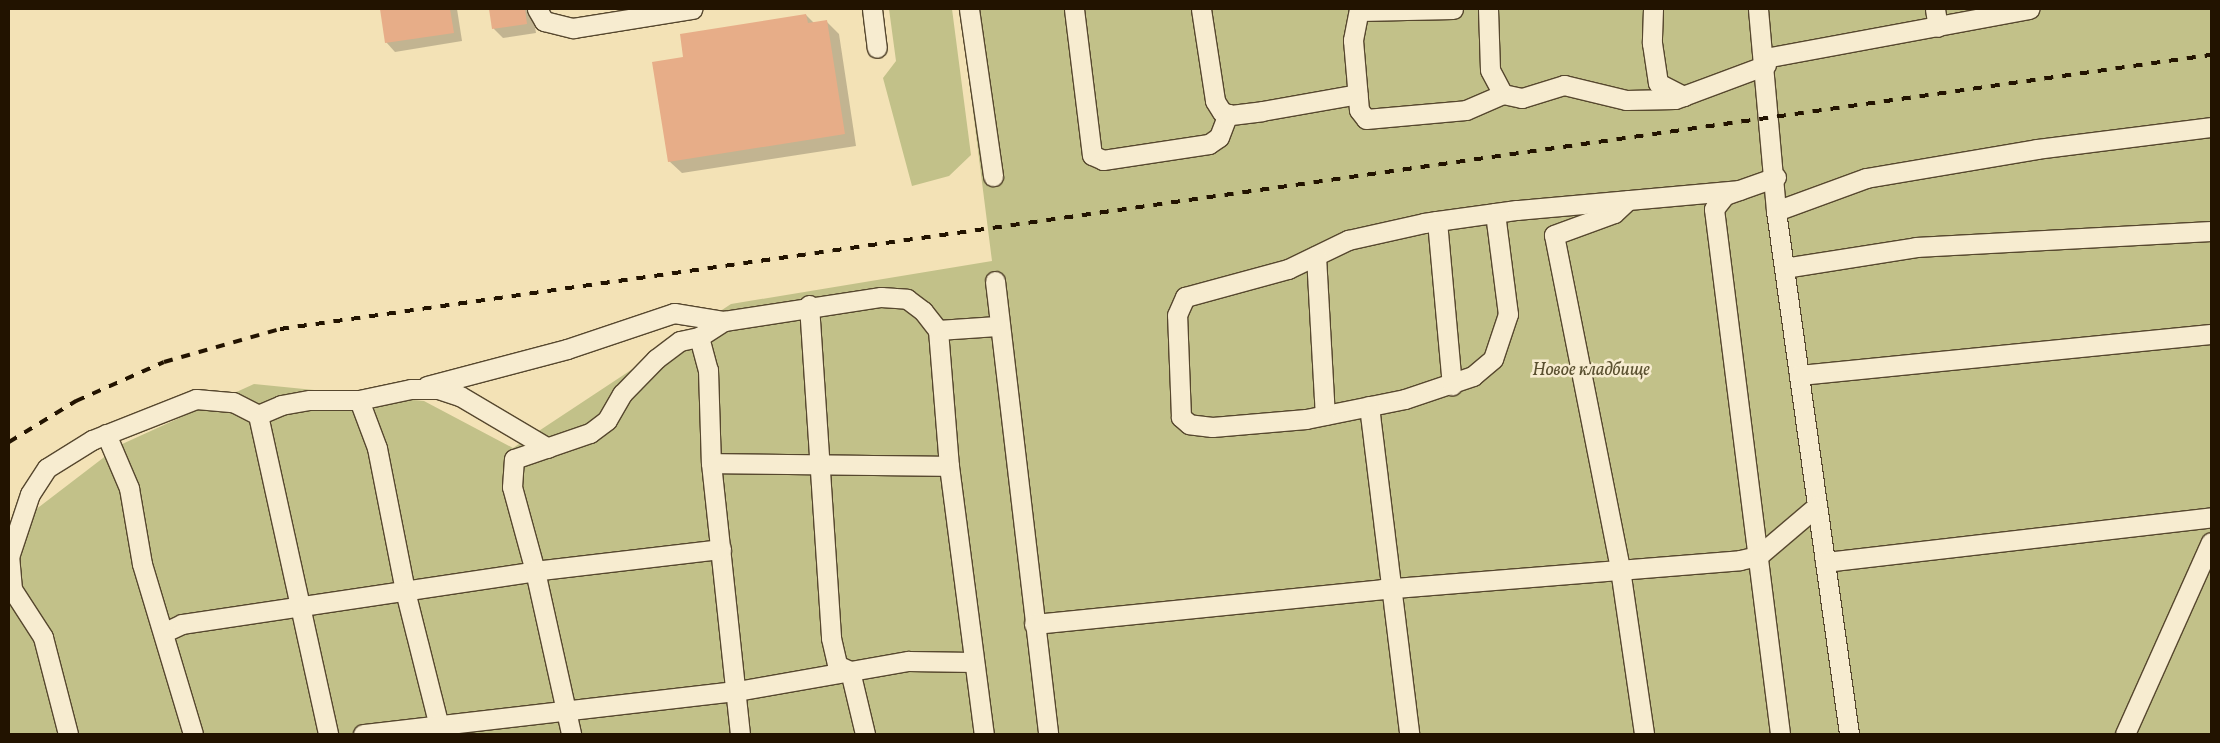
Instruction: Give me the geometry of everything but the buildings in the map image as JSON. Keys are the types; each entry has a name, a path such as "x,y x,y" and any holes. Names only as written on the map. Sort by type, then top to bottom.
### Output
{"lane":[{"path":"536,9 544,21 573,28 692,9"},
{"path":"872,9 877,48"},
{"path":"969,9 993,176"},
{"path":"1074,9 1092,155 1103,160 1209,144 1219,137 1228,114"},
{"path":"1201,9 1215,101 1228,114"},
{"path":"1454,9 1359,10 1353,40 1359,110 1366,119 1466,110 1503,94 1522,98 1564,85 1626,100 1686,96 1765,61 1936,18 2030,9"},
{"path":"1488,9 1490,70 1503,94"},
{"path":"1653,9 1652,43 1658,82 1686,96"},
{"path":"1758,9 1776,177 1776,211 1849,734"},
{"path":"1228,114 1358,94"},
{"path":"1776,211 1866,178 2037,149 2211,127"},
{"path":"1776,177 1725,195 1714,209 1780,734"},
{"path":"1495,213 1508,314 1502,337 1493,359 1473,376 1452,385 1325,415 1212,427 1189,424 1181,417 1179,302 1201,291 1288,269 1348,240 1437,221 1495,213 1740,190"},
{"path":"1628,200 1614,213 1554,235 1620,569 1644,734"},
{"path":"1437,221 1452,385"},
{"path":"1784,268 1916,247 2211,231"},
{"path":"1316,256 1325,415"},
{"path":"995,281 997,326 1048,734"},
{"path":"258,415 281,404 310,400 359,400 411,389 567,349 674,313 724,321 809,305 881,297 907,299 923,311 938,330 949,466 984,734"},
{"path":"809,305 831,638 837,665 850,671"},
{"path":"571,734 535,571 512,487 514,460 596,428 656,359 680,341 699,337 724,321"},
{"path":"938,330 997,326"},
{"path":"1798,374 2211,334"},
{"path":"699,337 708,370 711,463 737,691 740,734"},
{"path":"411,389 438,389 460,396 548,448"},
{"path":"68,734 43,637 10,590 9,557 30,494 47,468 106,434 196,399 233,402 258,415"},
{"path":"359,400 377,448 405,591 440,730"},
{"path":"1369,406 1389,588 1410,734"},
{"path":"258,415 298,606 328,734"},
{"path":"106,434 129,488 142,564 164,632 193,734"},
{"path":"711,463 818,462 949,466"},
{"path":"1034,624 1389,588 1758,556 1817,506"},
{"path":"1825,562 2211,517"},
{"path":"2124,734 2211,542"},
{"path":"164,632 182,624 298,606 535,571 721,549"},
{"path":"363,734 440,730 566,710 737,691 908,661 974,662"},
{"path":"850,671 865,734"}],"green space":[{"path":"889,9 952,9 971,155 949,176 912,186 883,78 896,61"},
{"name":"Новое кладбище","path":"960,9 2211,9 2211,734 9,734 9,530 120,445 254,384 424,401 513,448 731,304 992,261"}],"railway":[{"path":"9,442 76,401 164,362 280,329 2211,55"}]}
